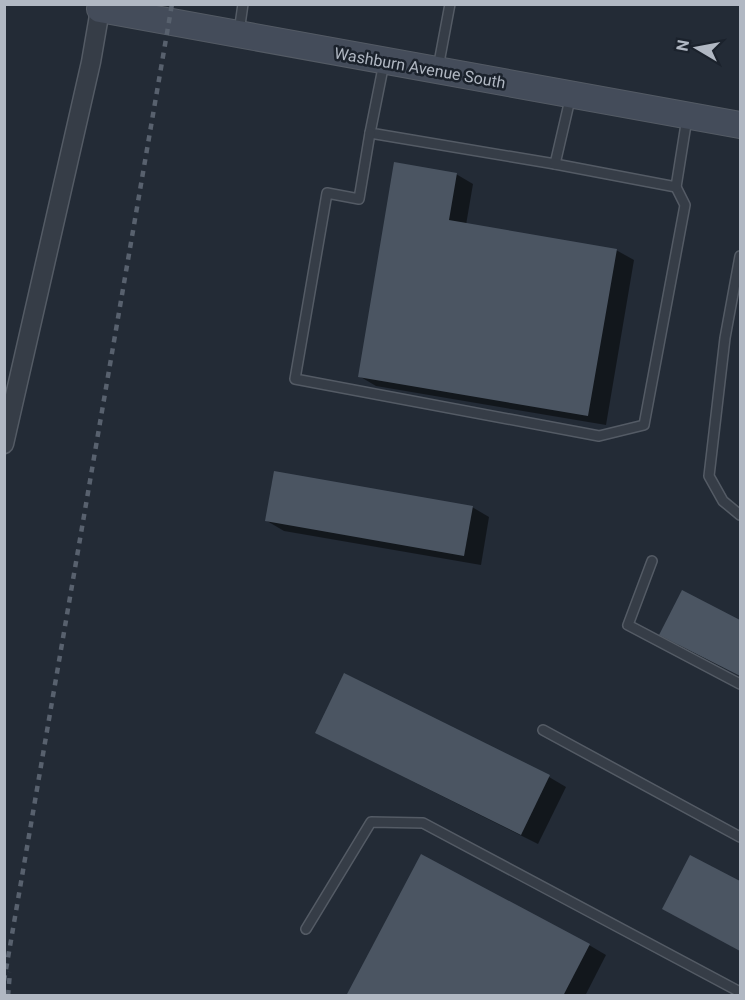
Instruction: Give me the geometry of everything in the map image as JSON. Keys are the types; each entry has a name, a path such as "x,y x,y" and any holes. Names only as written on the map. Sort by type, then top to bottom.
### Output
{"street":[{"name":"Washburn Avenue South","path":"100,7 238,35 741,125"},
{"path":"4,444 91,62 100,7"}],"lane":[{"path":"238,35 243,4"},
{"path":"438,71 450,4"},
{"path":"385,61 359,199 327,193 295,379 599,436 644,425 685,205 676,187 687,116"},
{"path":"555,164 571,95"},
{"path":"370,133 676,187"},
{"path":"741,256 725,338 709,476 723,501 741,515"},
{"path":"652,561 628,625 741,684"},
{"path":"543,730 741,837"},
{"path":"306,929 371,822 423,823 741,992"}],"building":[{"path":"394,162 457,173 449,220 617,249 588,416 358,377"},
{"path":"274,471 473,506 464,556 265,521"},
{"path":"682,590 740,620 740,676 659,635"},
{"path":"344,673 550,775 521,835 315,733"},
{"path":"421,854 590,944 563,996 346,996"},
{"path":"690,855 740,881 740,951 662,909"}],"railway":[{"path":"4,981 172,4"},
{"path":"8,996 10,972"}]}
